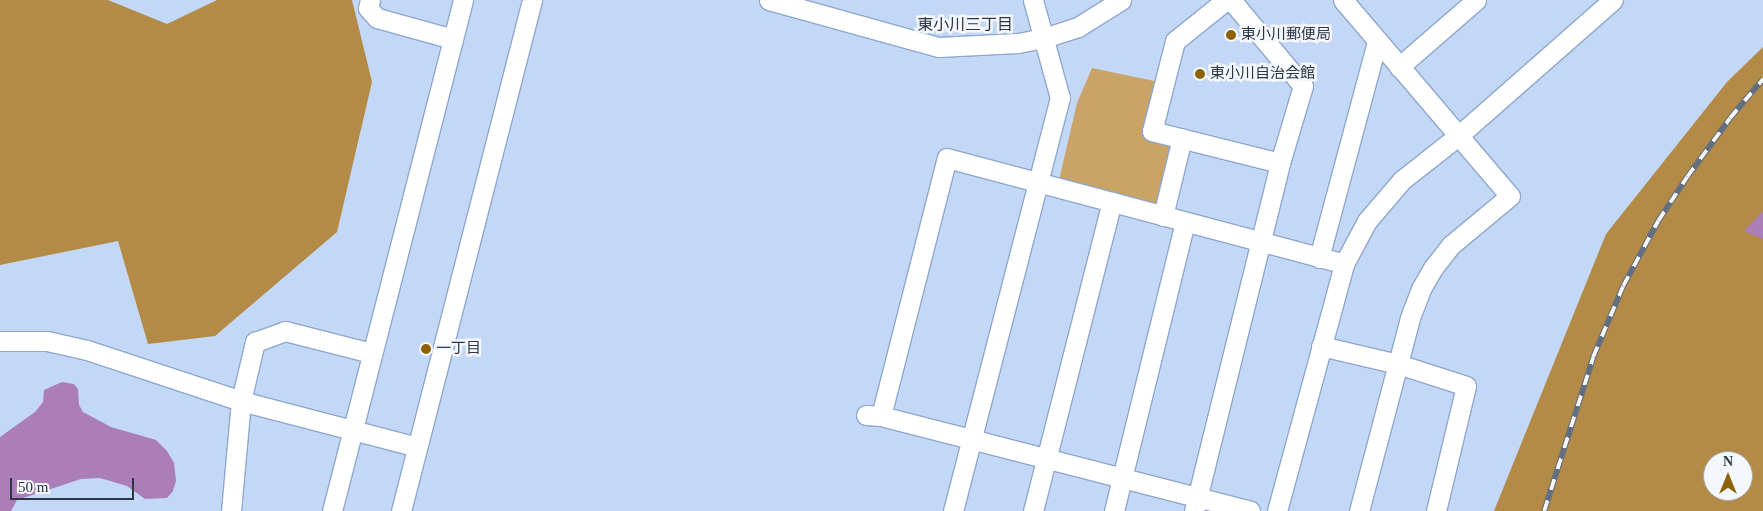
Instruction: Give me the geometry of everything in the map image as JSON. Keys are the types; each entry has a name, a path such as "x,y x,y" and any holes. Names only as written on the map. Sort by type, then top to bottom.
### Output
{"street":[{"path":"370,0 368,8 377,18 453,39"},
{"path":"332,511 463,0"},
{"path":"401,511 532,0"},
{"path":"769,0 939,47 1018,43 1044,38 1078,27 1121,0"},
{"path":"953,511 1036,183 1043,170 1060,98 1033,0"},
{"path":"1226,0 1175,41 1152,131 1280,163"},
{"path":"1196,504 1280,163 1303,86 1232,0"},
{"path":"1344,0 1510,196 1451,245 1433,268 1421,288 1413,310 1359,511"},
{"path":"1399,67 1476,0"},
{"path":"1277,511 1320,346 1344,264 1367,221 1402,180 1458,136 1608,2"},
{"path":"1319,258 1378,42"},
{"path":"1163,216 1182,138"},
{"path":"1250,511 1196,504 1122,478 874,416 947,158 1344,264"},
{"path":"1033,511 1112,202"},
{"path":"1114,511 1185,223"},
{"path":"231,511 241,400 255,342 285,331 371,354"},
{"path":"0,341 48,341 87,350 241,400 418,447"},
{"path":"1320,346 1398,364 1466,386 1436,511"}],"shaded area":[{"path":"0,0 108,0 167,24 217,0 352,0 372,82 337,232 215,336 148,344 118,241 0,265"},
{"path":"1763,47 1763,511 1494,511 1606,234 1727,82"},
{"path":"1092,68 1159,82 1145,134 1175,143 1157,207 1059,180 1077,103"},
{"path":"1763,211 1763,239 1744,231"},
{"path":"62,382 74,384 78,389 79,405 83,412 111,427 156,440 167,451 174,463 176,481 173,491 167,498 145,499 127,486 100,478 81,479 17,500 11,511 0,511 0,437 35,412 43,402 44,390"}],"railway":[{"path":"1544,511 1593,357 1623,286 1658,221 1687,177 1730,118 1763,79"}],"place":[{"name":"東小川郵便局","path":"1231,35"},
{"name":"東小川自治会館","path":"1200,74"},
{"name":"一丁目","path":"426,349"}],"district":[{"name":"東小川三丁目","path":"965,25"}]}
